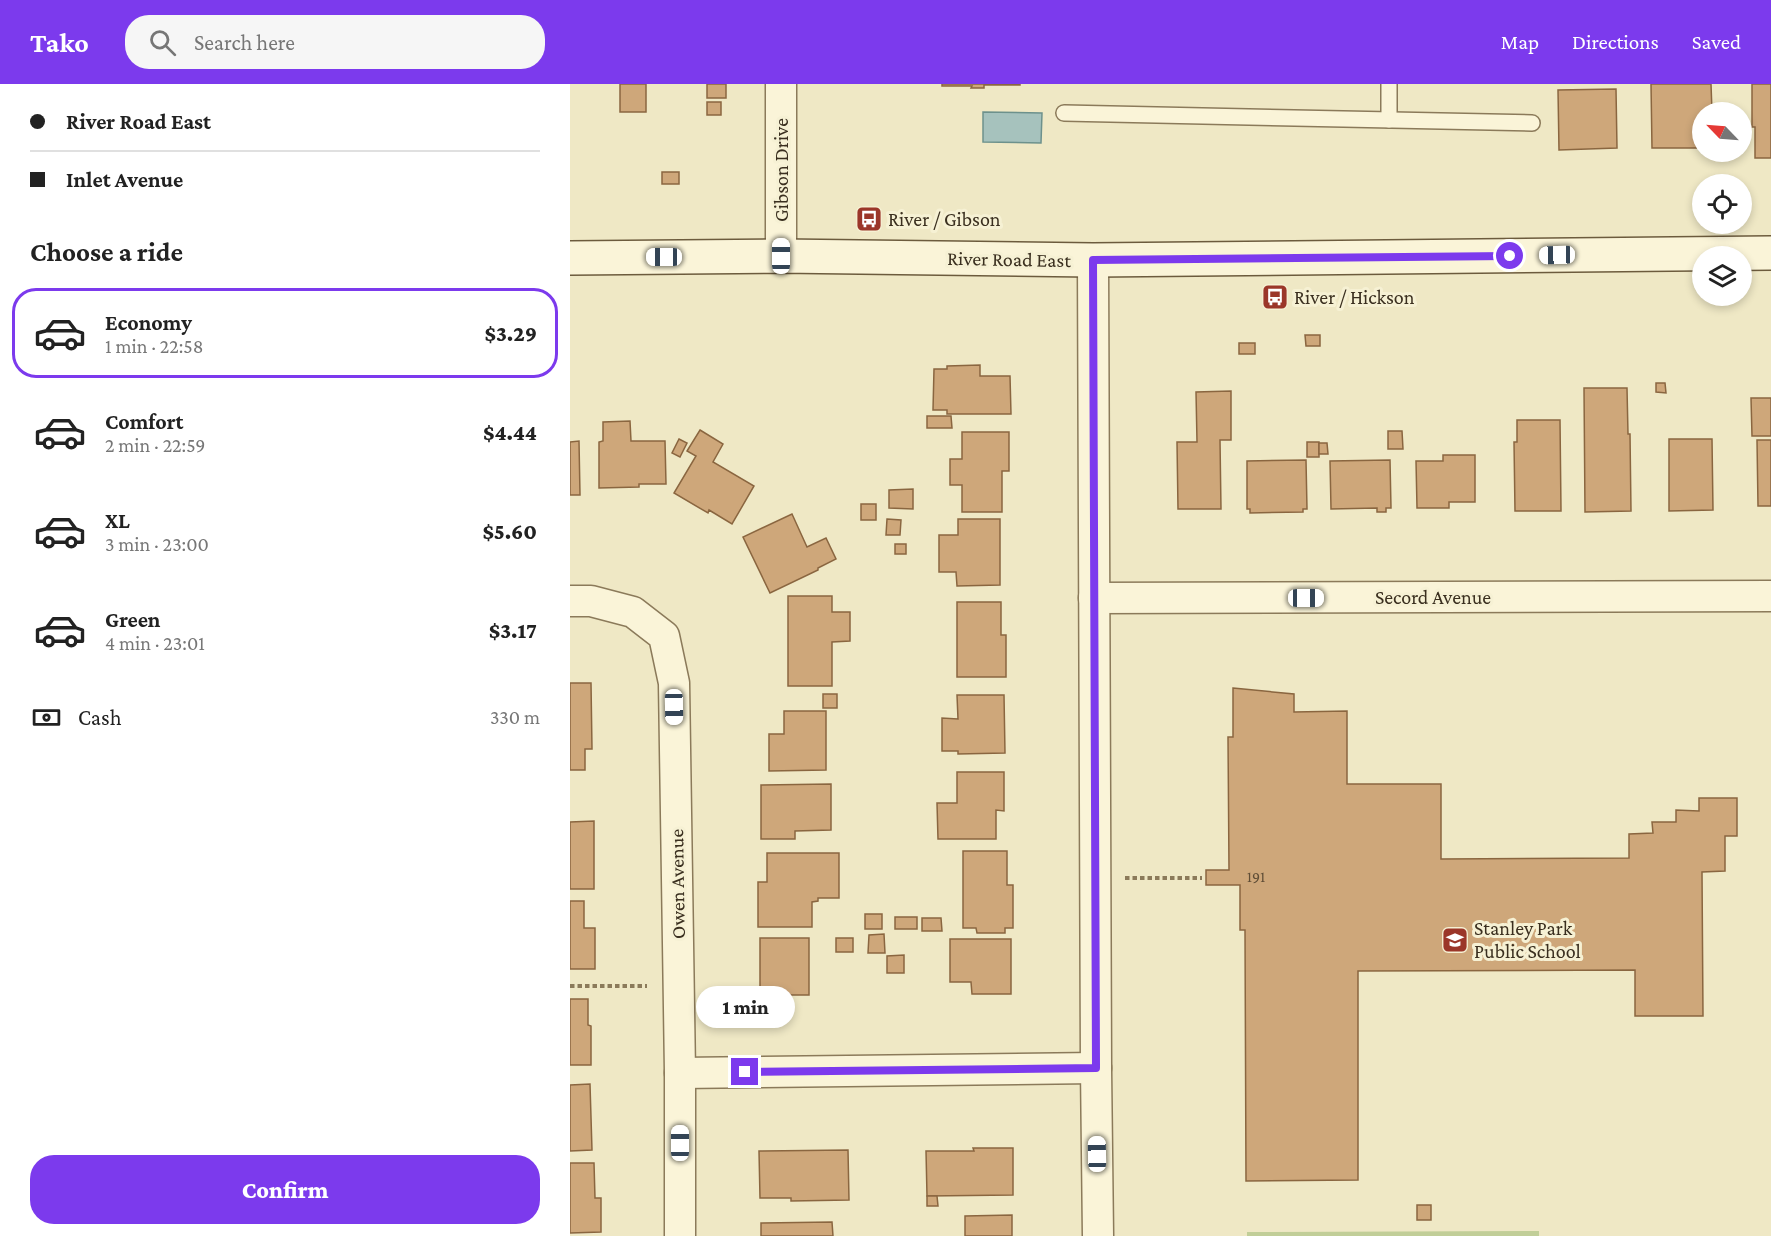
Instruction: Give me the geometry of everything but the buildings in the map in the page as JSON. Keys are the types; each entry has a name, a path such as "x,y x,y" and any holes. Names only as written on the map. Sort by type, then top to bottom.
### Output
{"street":[{"name":"Gibson Drive","path":"781,84 781,256"},
{"name":"River Road East","path":"570,258 781,256 1093,260 1771,253"},
{"path":"1093,260 1098,1236"},
{"name":"Secord Avenue","path":"1094,598 1771,596"},
{"name":"Owen Avenue","path":"570,601 591,601 633,612 664,636 674,683 680,1236"},
{"path":"680,1073 1096,1068"}],"lane":[{"path":"1389,84 1389,120"},
{"path":"1064,113 1532,123"}],"path":[{"path":"1095,878 1202,878"},
{"path":"570,986 679,986"}],"green space":[{"path":"1539,1231 1539,1236 1247,1236 1247,1232"}],"water":[{"path":"983,112 1042,113 1041,143 983,142"}],"place":[{"name":"River / Gibson","path":"869,219"},
{"name":"River / Hickson","path":"1275,297"},
{"name":"Stanley Park Public School","path":"1455,940"}],"route":[{"path":"745,1072 1096,1068 1093,260 1510,256"}]}
